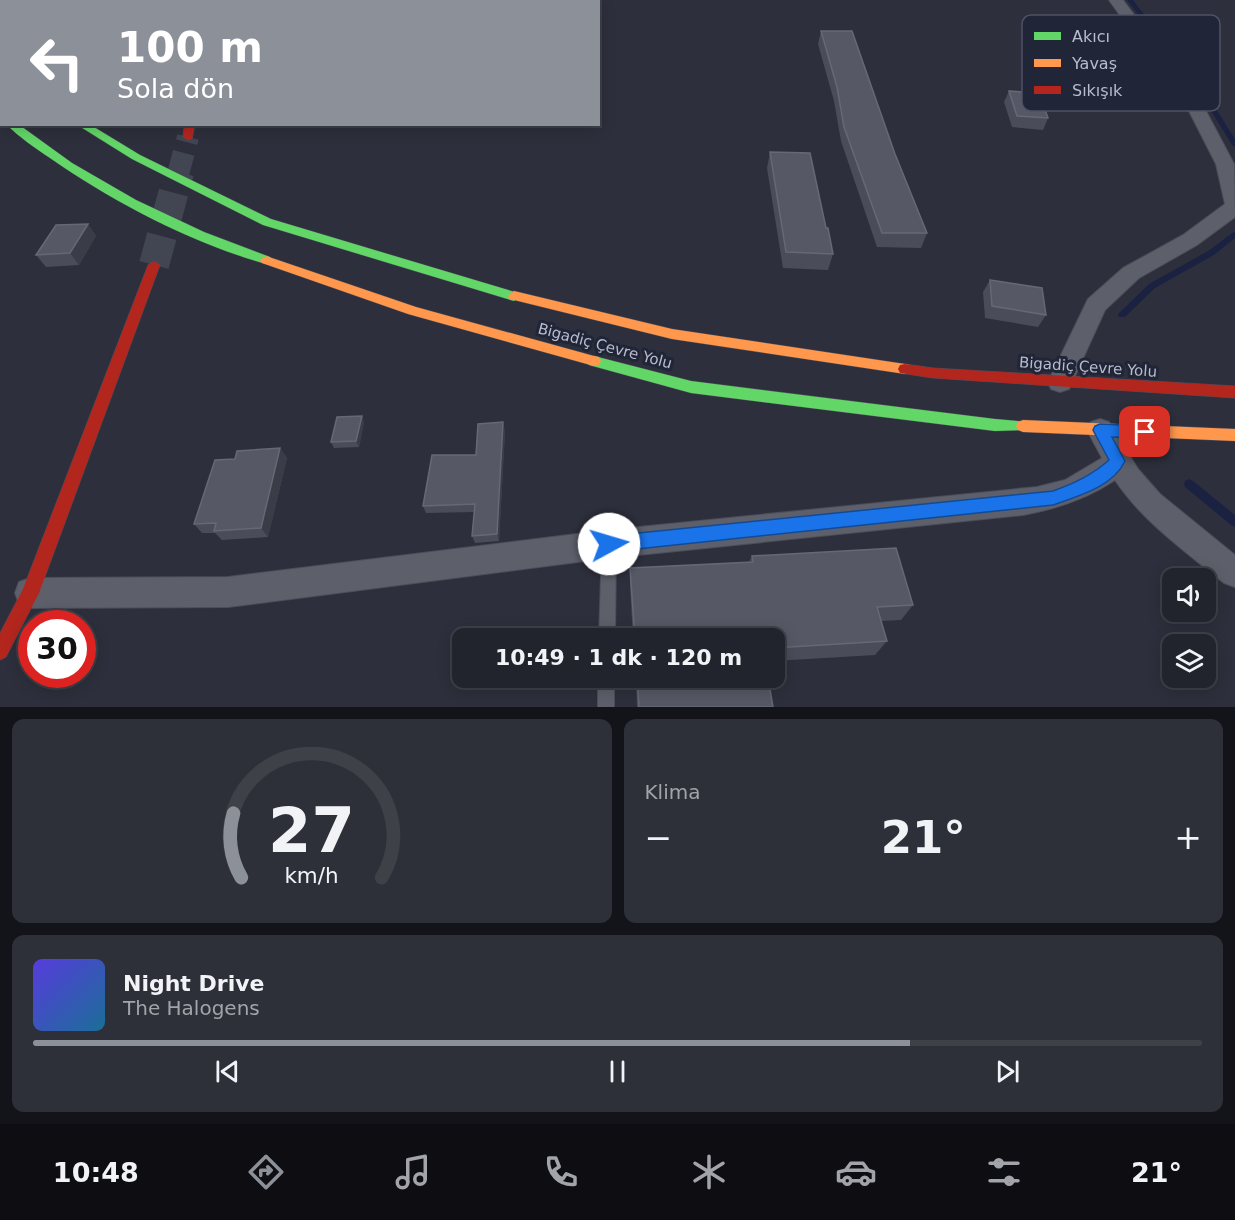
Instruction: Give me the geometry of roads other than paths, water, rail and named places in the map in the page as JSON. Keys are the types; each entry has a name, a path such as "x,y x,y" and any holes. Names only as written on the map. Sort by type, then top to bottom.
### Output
{"main road":[{"name":"Bigadiç Çevre Yolu","path":"13,126 36,145 117,195 236,250 413,311 691,387 995,425 1235,435"},
{"name":"Bigadiç Çevre Yolu","path":"84,126 136,158 267,222 494,291 672,334 933,373 1235,392"},
{"path":"0,651 30,593 154,265"}],"street":[{"path":"1116,0 1127,15"},
{"path":"1060,382 1096,305 1131,273 1190,240 1235,205 1226,164 1197,111"},
{"path":"1100,430 1140,492 1169,520 1235,573"},
{"path":"30,593 228,592 609,544 1053,498 1080,489 1101,477 1118,461"}],"lane":[{"path":"607,628 609,544"},
{"path":"606,688 606,707"}],"waterway":[{"path":"1130,0 1141,15"},
{"path":"1214,111 1235,145"},
{"path":"1122,315 1152,286 1211,253 1235,234"},
{"path":"1189,484 1235,522"}],"tunnel":[{"path":"178,174 188,137"},
{"path":"154,265 179,172"}]}
